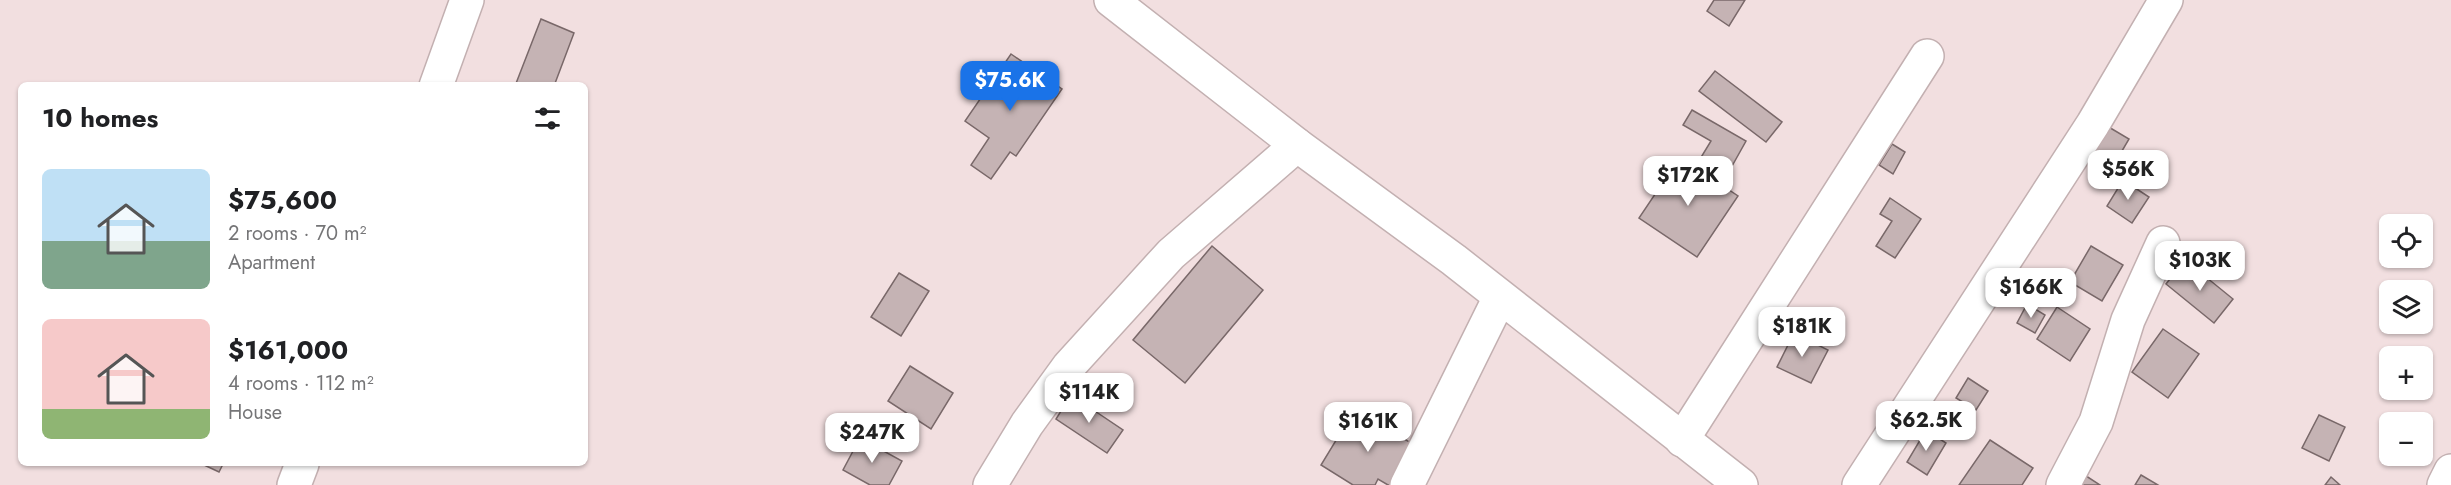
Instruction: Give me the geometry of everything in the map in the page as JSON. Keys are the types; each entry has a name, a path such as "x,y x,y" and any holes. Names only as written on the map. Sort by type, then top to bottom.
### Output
{"street":[{"path":"437,82 467,0"},
{"path":"1859,485 2093,124 2166,0"},
{"path":"1125,4 1297,145 1500,297 1741,485"},
{"path":"1682,440 1926,56"},
{"path":"990,485 1027,424 1069,366 1139,288 1171,254 1297,145"},
{"path":"2063,485 2096,422 2128,320 2163,243"},
{"path":"1407,485 1500,297"},
{"path":"294,485 301,466"},
{"path":"2444,485 2451,471"}],"building":[{"path":"1714,0 1745,0 1729,26 1707,11"},
{"path":"541,19 574,33 556,82 517,82"},
{"path":"1011,54 1062,89 1016,156 1010,152 991,179 971,165 989,138 965,121"},
{"path":"1715,71 1782,122 1766,142 1699,91"},
{"path":"1692,110 1746,141 1727,175 1700,159 1711,141 1683,125"},
{"path":"2107,126 2129,139 2115,163 2093,150"},
{"path":"1892,144 1905,152 1893,174 1879,165"},
{"path":"1680,157 1738,196 1697,257 1639,218"},
{"path":"2123,180 2149,197 2132,223 2107,206"},
{"path":"1890,198 1921,219 1895,258 1876,246 1892,221 1880,214"},
{"path":"1212,246 1263,290 1185,383 1133,340"},
{"path":"2091,246 2123,265 2102,301 2070,282"},
{"path":"2185,260 2233,299 2214,323 2166,284"},
{"path":"899,273 929,291 901,336 871,317"},
{"path":"2027,304 2045,315 2035,333 2017,323"},
{"path":"2057,307 2090,329 2070,361 2037,339"},
{"path":"2163,329 2199,354 2168,398 2132,372"},
{"path":"1794,333 1828,350 1811,383 1777,367"},
{"path":"910,366 953,393 931,429 888,401"},
{"path":"1968,378 1988,391 1976,410 1956,398"},
{"path":"1071,395 1123,430 1107,453 1056,419"},
{"path":"1355,409 1416,446 1393,485 1388,485 1378,479 1375,485 1353,485 1321,465"},
{"path":"2319,415 2345,427 2329,461 2302,448"},
{"path":"1926,430 1946,443 1927,475 1907,462"},
{"path":"860,438 902,461 889,485 870,485 843,470"},
{"path":"1990,440 2033,468 2022,485 1959,485"},
{"path":"206,466 222,466 219,472"},
{"path":"2083,474 2100,485 2076,485"},
{"path":"2141,475 2158,485 2135,485"},
{"path":"2331,477 2340,485 2325,485"}]}
